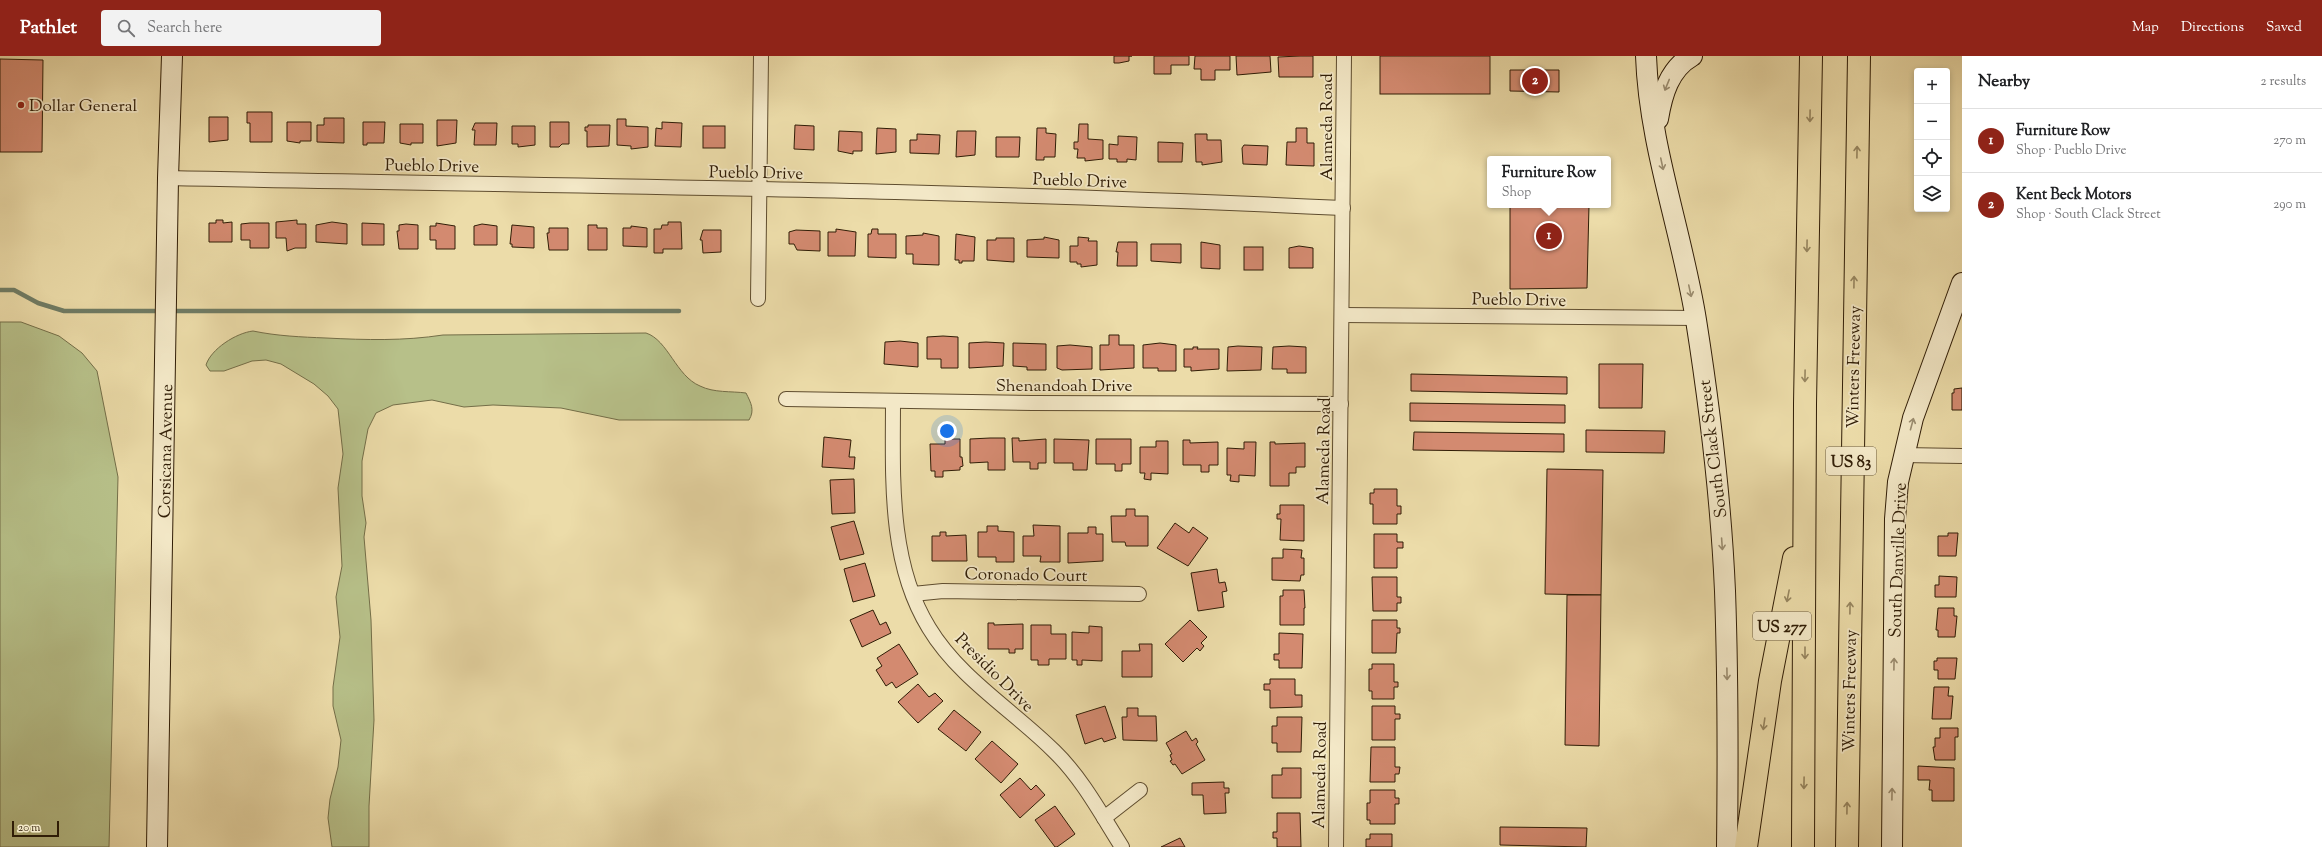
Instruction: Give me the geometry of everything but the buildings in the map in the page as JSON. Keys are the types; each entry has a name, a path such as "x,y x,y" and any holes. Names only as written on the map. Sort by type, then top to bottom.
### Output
{"highway":[{"name":"Winters Freeway","path":"1847,847 1858,65"},
{"name":"US 83","path":"1803,847 1805,404 1811,66"},
{"name":"US 277","path":"1746,847 1770,681 1793,568 1805,404"}],"main road":[{"name":"Corsicana Avenue","path":"157,847 167,322 168,178 172,56"},
{"name":"South Clack Street","path":"1646,56 1656,134 1696,318 1717,483 1725,589 1728,718 1727,847"},
{"path":"1656,134 1661,100 1671,76 1692,56"},
{"name":"South Danville Drive","path":"1892,847 1895,519 1898,482 1903,455 1913,418 1962,283"}],"street":[{"path":"758,299 760,56"},
{"name":"Alameda Road","path":"1336,847 1344,56"},
{"name":"Pueblo Drive","path":"168,178 759,189 1214,202 1343,208"},
{"name":"Pueblo Drive","path":"1342,315 1696,318"},
{"name":"Shenandoah Drive","path":"786,399 1341,404"},
{"name":"Presidio Drive","path":"893,401 893,500 897,529 913,594 929,629 971,678 1061,759 1104,818 1122,847"},
{"path":"1903,455 1962,456"},
{"name":"Coronado Court","path":"913,594 943,591 1139,594"},
{"path":"1104,818 1140,790"}],"green space":[{"path":"0,322 21,322 59,336 82,353 97,371 118,477 109,847 0,847"},
{"path":"253,331 298,337 370,340 443,335 646,333 654,337 660,343 678,367 692,381 711,390 746,393 752,406 752,413 749,420 619,420 561,408 493,405 464,407 432,400 393,405 376,413 368,429 362,461 362,496 366,523 364,537 371,620 374,720 369,806 369,847 332,847 328,818 330,799 338,767 341,740 333,706 333,687 340,637 336,597 342,566 338,488 343,454 338,409 328,396 314,384 281,364 266,360 252,361 224,371 210,371 206,365 213,353 232,338 246,332"}],"waterway":[{"path":"0,290 14,290 38,303 64,311 162,311"},
{"path":"171,311 679,311"}],"place":[{"name":"Kent Beck Motors","path":"1535,81"},
{"name":"Dollar General","path":"21,105"},
{"name":"Furniture Row","path":"1549,236"}]}
